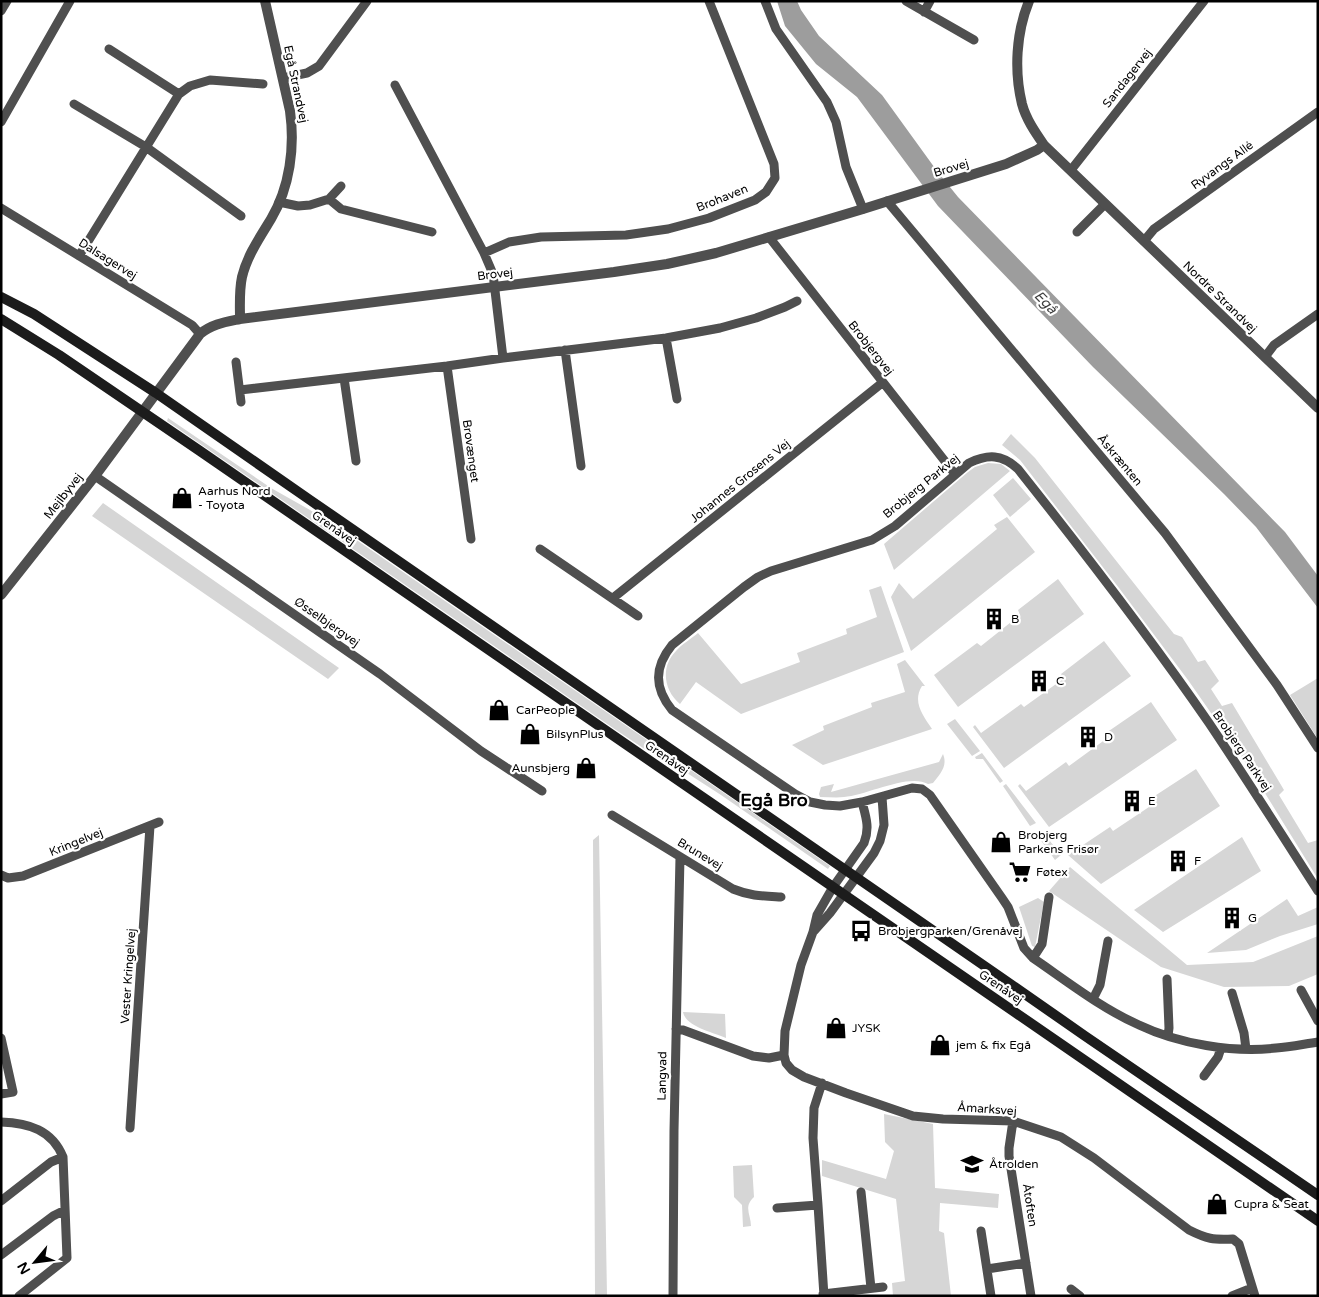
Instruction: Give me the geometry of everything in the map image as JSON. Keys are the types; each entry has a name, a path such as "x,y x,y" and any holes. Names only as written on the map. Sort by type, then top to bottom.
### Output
{"main road":[{"name":"Grenåvej","path":"1,297 34,314 156,393 1318,1195"},
{"name":"Grenåvej","path":"1,319 59,355 1318,1220"}],"street":[{"path":"1,11 7,1"},
{"path":"1,122 70,1"},
{"name":"Egå Strandvej","path":"240,319 242,276 249,257 272,217 286,184 293,130 265,1"},
{"path":"283,78 307,73 319,66 367,1"},
{"name":"Brohaven","path":"484,253 508,242 541,237 626,236 684,226 755,200 766,192 775,178 774,164 709,1"},
{"path":"765,1 776,29 827,102 836,122 846,167 863,209"},
{"path":"906,1 974,40"},
{"path":"924,12 930,1"},
{"name":"Nordre Strandvej","path":"1029,1 1021,27 1017,56 1022,104 1034,132 1105,204 1318,408"},
{"name":"Sandagervej","path":"1071,170 1204,1"},
{"path":"109,49 179,94"},
{"path":"79,256 179,94 190,86 210,80 262,84"},
{"path":"395,85 484,253 492,274 503,358"},
{"path":"74,104 146,146 241,216"},
{"name":"Ryvangs Allé","path":"1144,241 1154,229 1318,112"},
{"name":"Brovej","path":"156,393 200,334 211,326 218,324 240,319 667,264 716,253 887,202 1006,164 1037,150 1044,144"},
{"path":"279,202 298,206 310,205 329,199 341,186"},
{"path":"329,199 341,208 432,232"},
{"name":"Åskrænten","path":"887,202 1165,533 1276,685 1318,748"},
{"path":"1077,232 1105,204"},
{"name":"Dalsagervej","path":"1,208 192,325 200,334"},
{"name":"Brobjergvej","path":"769,237 955,474"},
{"path":"240,390 666,338 720,328 756,318 785,307 796,300"},
{"path":"1265,356 1274,345 1318,314"},
{"path":"666,338 677,398"},
{"path":"564,350 581,466"},
{"path":"236,362 241,402"},
{"name":"Brovænget","path":"447,366 471,539"},
{"path":"344,378 356,461"},
{"name":"Johannes Grosens Vej","path":"613,598 882,383"},
{"name":"Mejlbyvej","path":"1,595 95,476 156,393"},
{"name":"Brobjerg Parkvej","path":"1318,891 1252,788 1163,658 1016,468 1005,460 993,457 980,458 969,463 895,526 872,540 770,571 758,577 672,645 665,653 661,662 659,672 661,692 672,710 805,800 826,806 840,806 912,788 922,789 930,795 1008,907 1024,948 1033,958 1113,1012 1138,1025 1168,1036 1192,1043 1221,1048 1276,1049 1318,1042"},
{"name":"Øsselbjergvej","path":"95,476 380,674 481,751 542,791"},
{"path":"540,549 638,616"},
{"path":"813,932 874,853 880,841 884,825 882,797"},
{"path":"676,1029 753,1056 769,1058 784,1055 786,1031 801,964 817,916 833,887 864,843 867,834 867,822 862,802"},
{"name":"Brunevej","path":"612,815 733,889 761,897 781,897"},
{"name":"Kringelvej","path":"1,875 8,878 23,876 154,824"},
{"name":"Vester Kringelvej","path":"130,1128 154,824"},
{"name":"Langvad","path":"673,1296 680,857"},
{"path":"1033,958 1042,944 1049,897"},
{"path":"1093,999 1100,985 1108,941"},
{"path":"1167,979 1168,1036"},
{"path":"1301,990 1318,1021"},
{"path":"1232,993 1244,1033 1246,1049"},
{"path":"1,1038 14,1092 1,1094"},
{"path":"1204,1076 1218,1057 1221,1048"},
{"name":"Åmarksvej","path":"784,1055 786,1063 792,1070 804,1077 913,1116 1013,1122 1061,1137 1094,1158 1189,1230 1203,1237 1215,1240 1233,1239 1239,1244 1253,1292"},
{"path":"822,1083 814,1108 813,1123 823,1295 883,1287"},
{"path":"1,1122 11,1122 47,1134 54,1140 62,1157 67,1258 19,1296"},
{"name":"Åtoften","path":"1013,1122 1009,1156 1031,1296"},
{"path":"1,1202 51,1162 62,1157"},
{"path":"862,1192 871,1288"},
{"path":"776,1208 818,1205"},
{"path":"1,1255 53,1216 65,1210"},
{"path":"981,1231 991,1296"},
{"path":"987,1269 1026,1263"},
{"path":"1071,1289 1080,1296"},
{"path":"1232,1296 1253,1292"}],"shaded area":[{"path":"168,418 271,488 345,532 830,866 828,869 721,795 616,730 167,421"},
{"path":"1011,434 1035,458 1174,634 1182,637 1198,662 1205,660 1219,681 1211,689 1222,706 1232,703 1284,790 1279,795 1308,843 1318,840 1318,879 1250,769 1188,680 1020,460 1002,445"},
{"path":"988,463 1001,464 1010,471 894,570 884,544 968,472 975,467"},
{"path":"1013,478 1031,499 1010,517 993,495"},
{"path":"103,503 339,668 328,679 92,516"},
{"path":"1007,517 1035,552 911,651 891,597 899,583 913,599 997,529 994,525"},
{"path":"1058,579 1084,614 958,707 934,675 977,643 981,646 1020,615 1018,610"},
{"path":"881,586 904,652 741,714 696,682 680,704 667,686 666,671 671,657 678,648 698,633 741,684 800,662 797,653 847,634 846,629 877,617 869,590"},
{"path":"1104,641 1131,676 1004,768 973,727 975,725 981,733 1021,704 1024,707 1063,679 1061,674"},
{"path":"905,660 925,686 922,686 919,692 918,703 932,729 823,765 792,745 824,730 823,726 872,707 871,703 905,692 897,664"},
{"path":"1318,678 1318,739 1290,695"},
{"path":"1151,702 1177,740 1049,827 1018,786 1020,784 1026,791 1066,762 1069,766 1106,739 1103,735"},
{"path":"955,719 980,751 972,756 947,724"},
{"path":"982,753 1003,781 1000,783 983,759 976,759 975,757"},
{"path":"943,754 944,766 933,783 910,781 853,795 820,797 821,787 834,784 831,792 939,762"},
{"path":"1196,769 1220,806 1101,884 1068,855 1110,827 1113,831 1152,805 1150,799"},
{"path":"1006,784 1036,823 1030,826 1003,786"},
{"path":"1042,831 1061,855 1055,860 1037,835"},
{"path":"599,835 607,1296 595,1296 593,840"},
{"path":"1242,837 1261,871 1163,932 1134,910"},
{"path":"1070,867 1187,965 1253,962 1318,936 1318,974 1289,986 1224,987 1161,967 1049,891"},
{"path":"1038,898 1044,902 1035,947 1032,946 1019,907"},
{"path":"1287,899 1298,916 1318,907 1318,924 1280,936 1246,950 1207,953"},
{"path":"683,1012 725,1014 726,1038 689,1022"},
{"path":"884,1114 933,1124 935,1188 999,1194 998,1208 940,1203 939,1231 944,1233 951,1296 893,1296 892,1283 905,1281 896,1199 822,1176 822,1160 886,1179 894,1151 885,1142"},
{"path":"752,1165 754,1197 748,1208 751,1226 743,1227 742,1205 734,1197 733,1166"}],"water":[{"name":"Egå","path":"777,1 797,1 819,36 882,95 958,197 1285,532 1318,576 1318,608 1256,527 1093,367 938,206 857,97 816,64 785,26"}],"place":[{"name":"Aarhus Nord - Toyota","path":"182,498"},
{"name":"B","path":"994,619"},
{"name":"C","path":"1039,681"},
{"name":"CarPeople","path":"499,710"},
{"name":"BilsynPlus","path":"530,734"},
{"name":"D","path":"1088,737"},
{"name":"Aunsbjerg","path":"586,768"},
{"name":"E","path":"1132,801"},
{"name":"Brobjerg Parkens Frisør","path":"1001,842"},
{"name":"F","path":"1178,861"},
{"name":"Føtex","path":"1020,872"},
{"name":"G","path":"1232,918"},
{"name":"Brobjergparken/Grenåvej","path":"861,931"},
{"name":"JYSK","path":"836,1028"},
{"name":"jem & fix Egå","path":"940,1045"},
{"name":"Åtrolden","path":"972,1164"},
{"name":"Cupra & Seat","path":"1217,1204"}],"district":[{"name":"Egå Bro","path":"774,800"}]}
